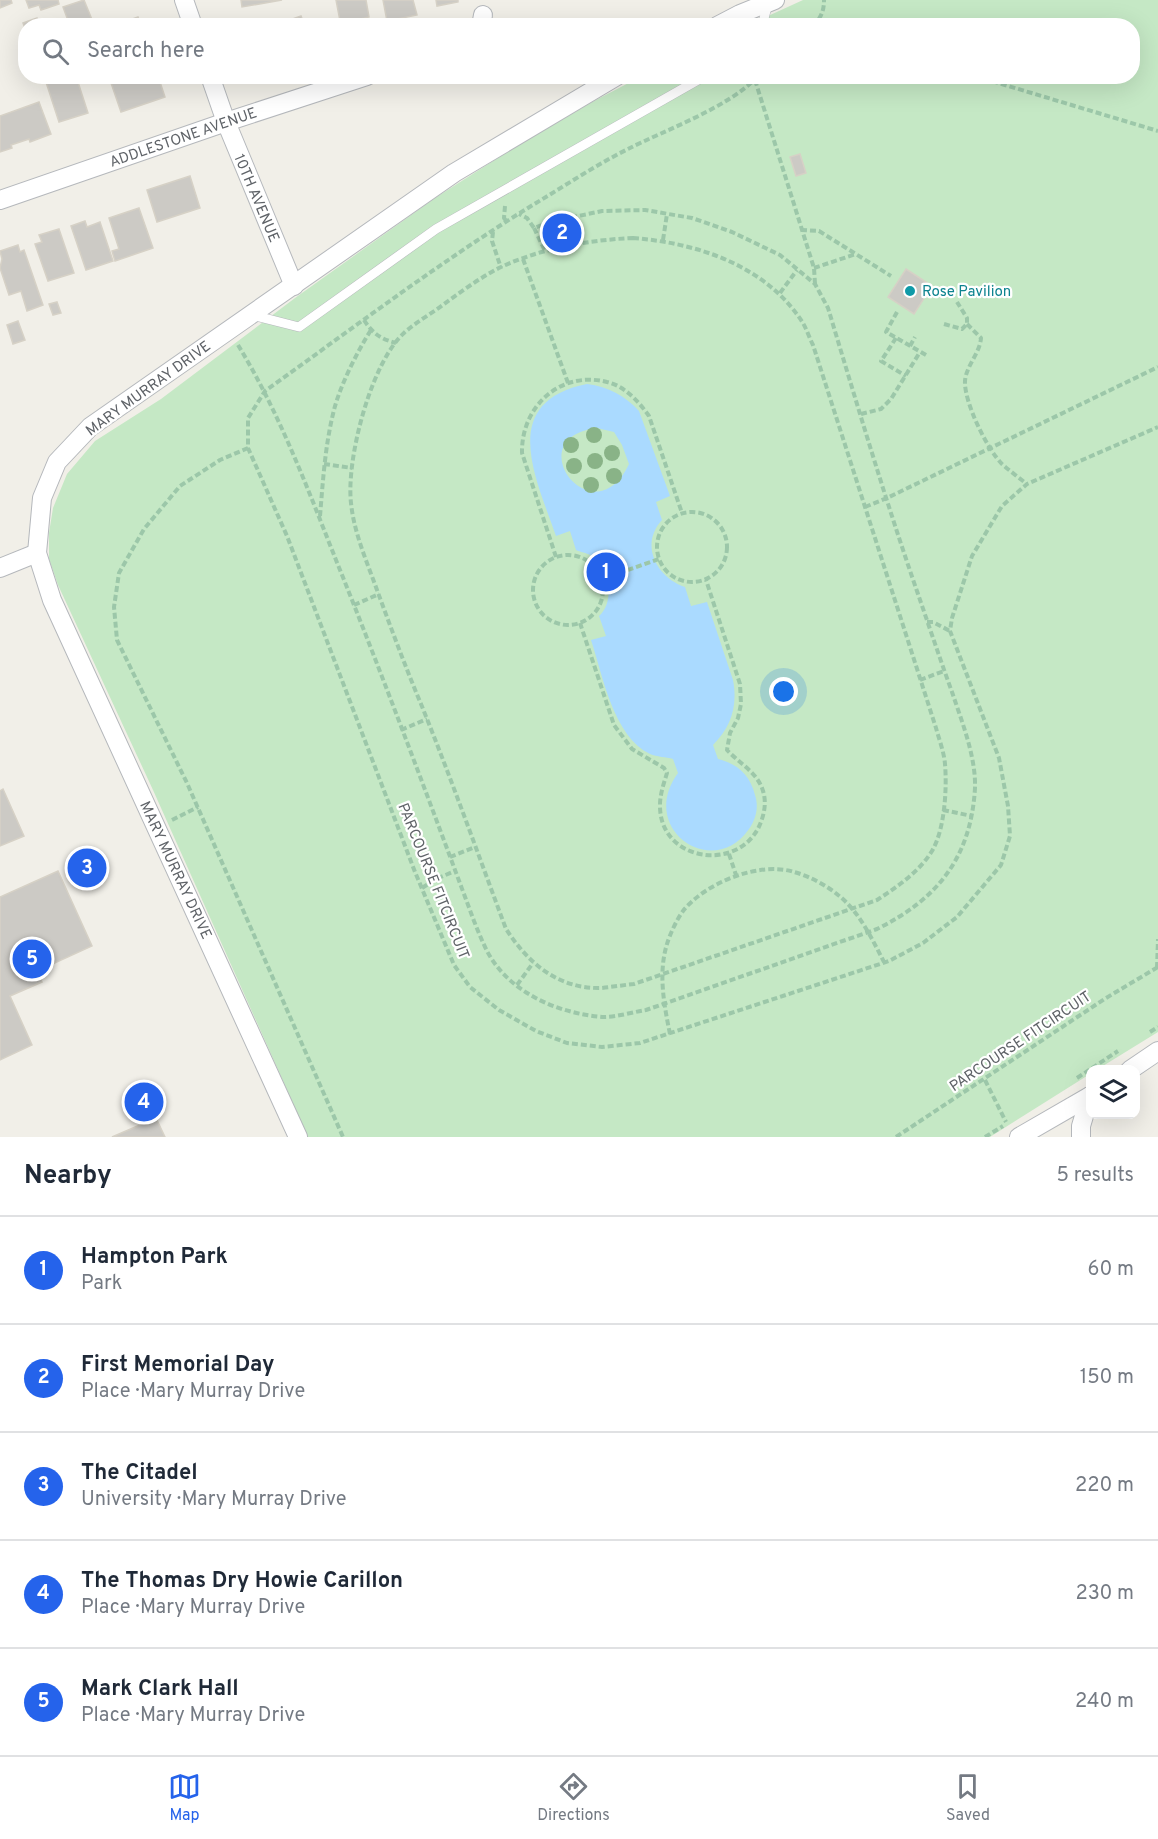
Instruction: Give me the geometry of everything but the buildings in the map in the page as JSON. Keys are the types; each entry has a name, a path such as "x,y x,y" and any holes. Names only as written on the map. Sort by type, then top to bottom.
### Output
{"street":[{"path":"184,0 190,18"},
{"path":"735,18 772,1"},
{"name":"10TH AVENUE","path":"213,84 225,122 294,286"},
{"name":"ADDLESTONE AVENUE","path":"0,200 342,84"},
{"name":"MARY MURRAY DRIVE","path":"298,1137 52,600 37,553 42,498 57,462 90,427 454,173 604,84"},
{"path":"0,568 37,553"},
{"path":"1137,1065 1158,1051"},
{"path":"1019,1133 1086,1098"},
{"path":"1081,1137 1081,1126 1086,1109"}],"lane":[{"path":"765,18 772,1"},
{"path":"251,315 299,327 436,229 691,84"}],"path":[{"path":"820,18 824,0"},
{"path":"343,1137 198,807 117,640 114,607 119,573 144,529 180,486 220,460 248,448 248,418 265,392 417,281 506,220 625,151 725,102 748,84"},
{"path":"758,84 814,267 815,284"},
{"path":"1002,84 1158,131"},
{"path":"229,350 237,343 265,392 285,434 354,605 488,953 508,980 536,999 568,1011 606,1017 646,1010 869,932 902,917 927,897 950,870 965,842 972,816 975,786 968,741 927,622 828,308 815,284 780,255 732,232 692,218 645,210 602,211 550,222 534,228"},
{"path":"519,214 527,218 545,251"},
{"path":"663,240 667,214"},
{"path":"801,230 819,231 891,276"},
{"path":"493,231 492,241 501,267"},
{"path":"633,238 663,240 711,254 750,271 780,293 802,321 813,345 945,762 945,798 933,850 899,885 877,900 634,984 599,988 569,983 542,970 520,951 506,929 362,547 351,503 352,468 355,445 368,400 386,356 403,334 501,267 545,251 598,240 633,238"},
{"path":"814,267 856,254"},
{"path":"523,259 568,383"},
{"path":"780,293 797,270"},
{"path":"957,302 967,318 967,324 981,338 980,347 965,378 971,406 990,448 1001,463 1027,484"},
{"path":"897,312 886,332 926,355"},
{"path":"364,320 370,330 382,339 396,343"},
{"path":"944,324 962,328 967,324"},
{"path":"320,520 324,464 334,409 358,350 370,330"},
{"path":"910,346 915,337"},
{"path":"896,338 881,361 906,376"},
{"path":"861,414 881,409 891,399 920,352"},
{"path":"865,507 1158,367"},
{"path":"556,557 522,453 522,440 535,406 549,393 568,383 585,380 608,382 626,391 640,404 649,416 682,513"},
{"path":"927,622 933,622 950,631 972,556 1002,506 1027,484 1158,427"},
{"name":"PARCOURSE FITCIRCUIT","path":"248,448 287,536 454,966 470,987 498,1010 536,1031 567,1043 602,1047 640,1043 670,1034 884,962 923,943 957,917 1001,865 1010,836 1008,806 999,758 950,631"},
{"path":"324,464 352,468"},
{"path":"694,511 716,520 724,530 728,541 728,553 724,564 706,580 683,581 664,569 659,559 658,536 672,518 682,513 694,511"},
{"path":"579,556 589,561 597,569 602,579 604,590 602,601 590,619 580,624 555,623 545,617 537,607 533,596 538,572 556,557 579,556"},
{"path":"602,579 659,559"},
{"path":"580,624 614,725 632,748 664,768 667,773 660,808 663,822 672,840 687,851 706,856 729,854 744,844 759,828 765,803 764,791 756,778 727,750 730,733 738,718 741,704 740,684 706,580"},
{"path":"354,605 379,594"},
{"path":"920,680 944,671"},
{"path":"401,730 427,719"},
{"path":"168,823 198,807"},
{"path":"943,810 972,816"},
{"path":"450,857 475,847"},
{"path":"729,854 736,875"},
{"path":"670,1034 663,1004 662,975 667,944 682,911 708,890 736,875 768,869 793,871 819,883 839,896 851,909 869,932 884,962"},
{"path":"422,888 455,871"},
{"path":"1158,939 1158,967"},
{"path":"517,985 533,963"},
{"name":"PARCOURSE FITCIRCUIT","path":"896,1137 1106,998 1158,967"},
{"path":"985,1080 1019,1133"}],"green space":[{"path":"803,0 1158,0 1158,1032 1104,1065 1086,1065 1086,1077 990,1137 308,1137 153,790 58,585 49,559 49,533 53,508 67,474 95,441 161,399 295,298 435,198 526,140 627,84 1140,84 1140,18 763,18"}],"water":[{"path":"587,384 595,385 628,400 639,411 670,496 656,502 662,520 652,540 654,560 666,576 685,587 691,606 707,602 733,680 735,699 732,715 724,731 713,745 718,759 737,767 746,776 753,788 757,804 755,817 749,829 734,844 717,850 700,849 685,842 673,829 667,813 668,794 678,773 673,759 650,754 637,745 618,720 611,704 591,640 606,636 599,616 604,610 609,593 606,576 597,560 589,554 576,550 570,531 556,536 533,467 530,445 532,425 541,407 559,393","holes":["597,428 614,432 629,464 614,484 598,491 582,488 570,478 562,464 563,448 574,435"]}],"place":[{"name":"First Memorial Day","path":"562,233"},
{"name":"Rose Pavilion","path":"910,291"},
{"name":"Hampton Park","path":"606,572"},
{"name":"The Citadel","path":"87,868"},
{"name":"Mark Clark Hall","path":"32,959"},
{"name":"The Thomas Dry Howie Carillon","path":"144,1102"}]}
